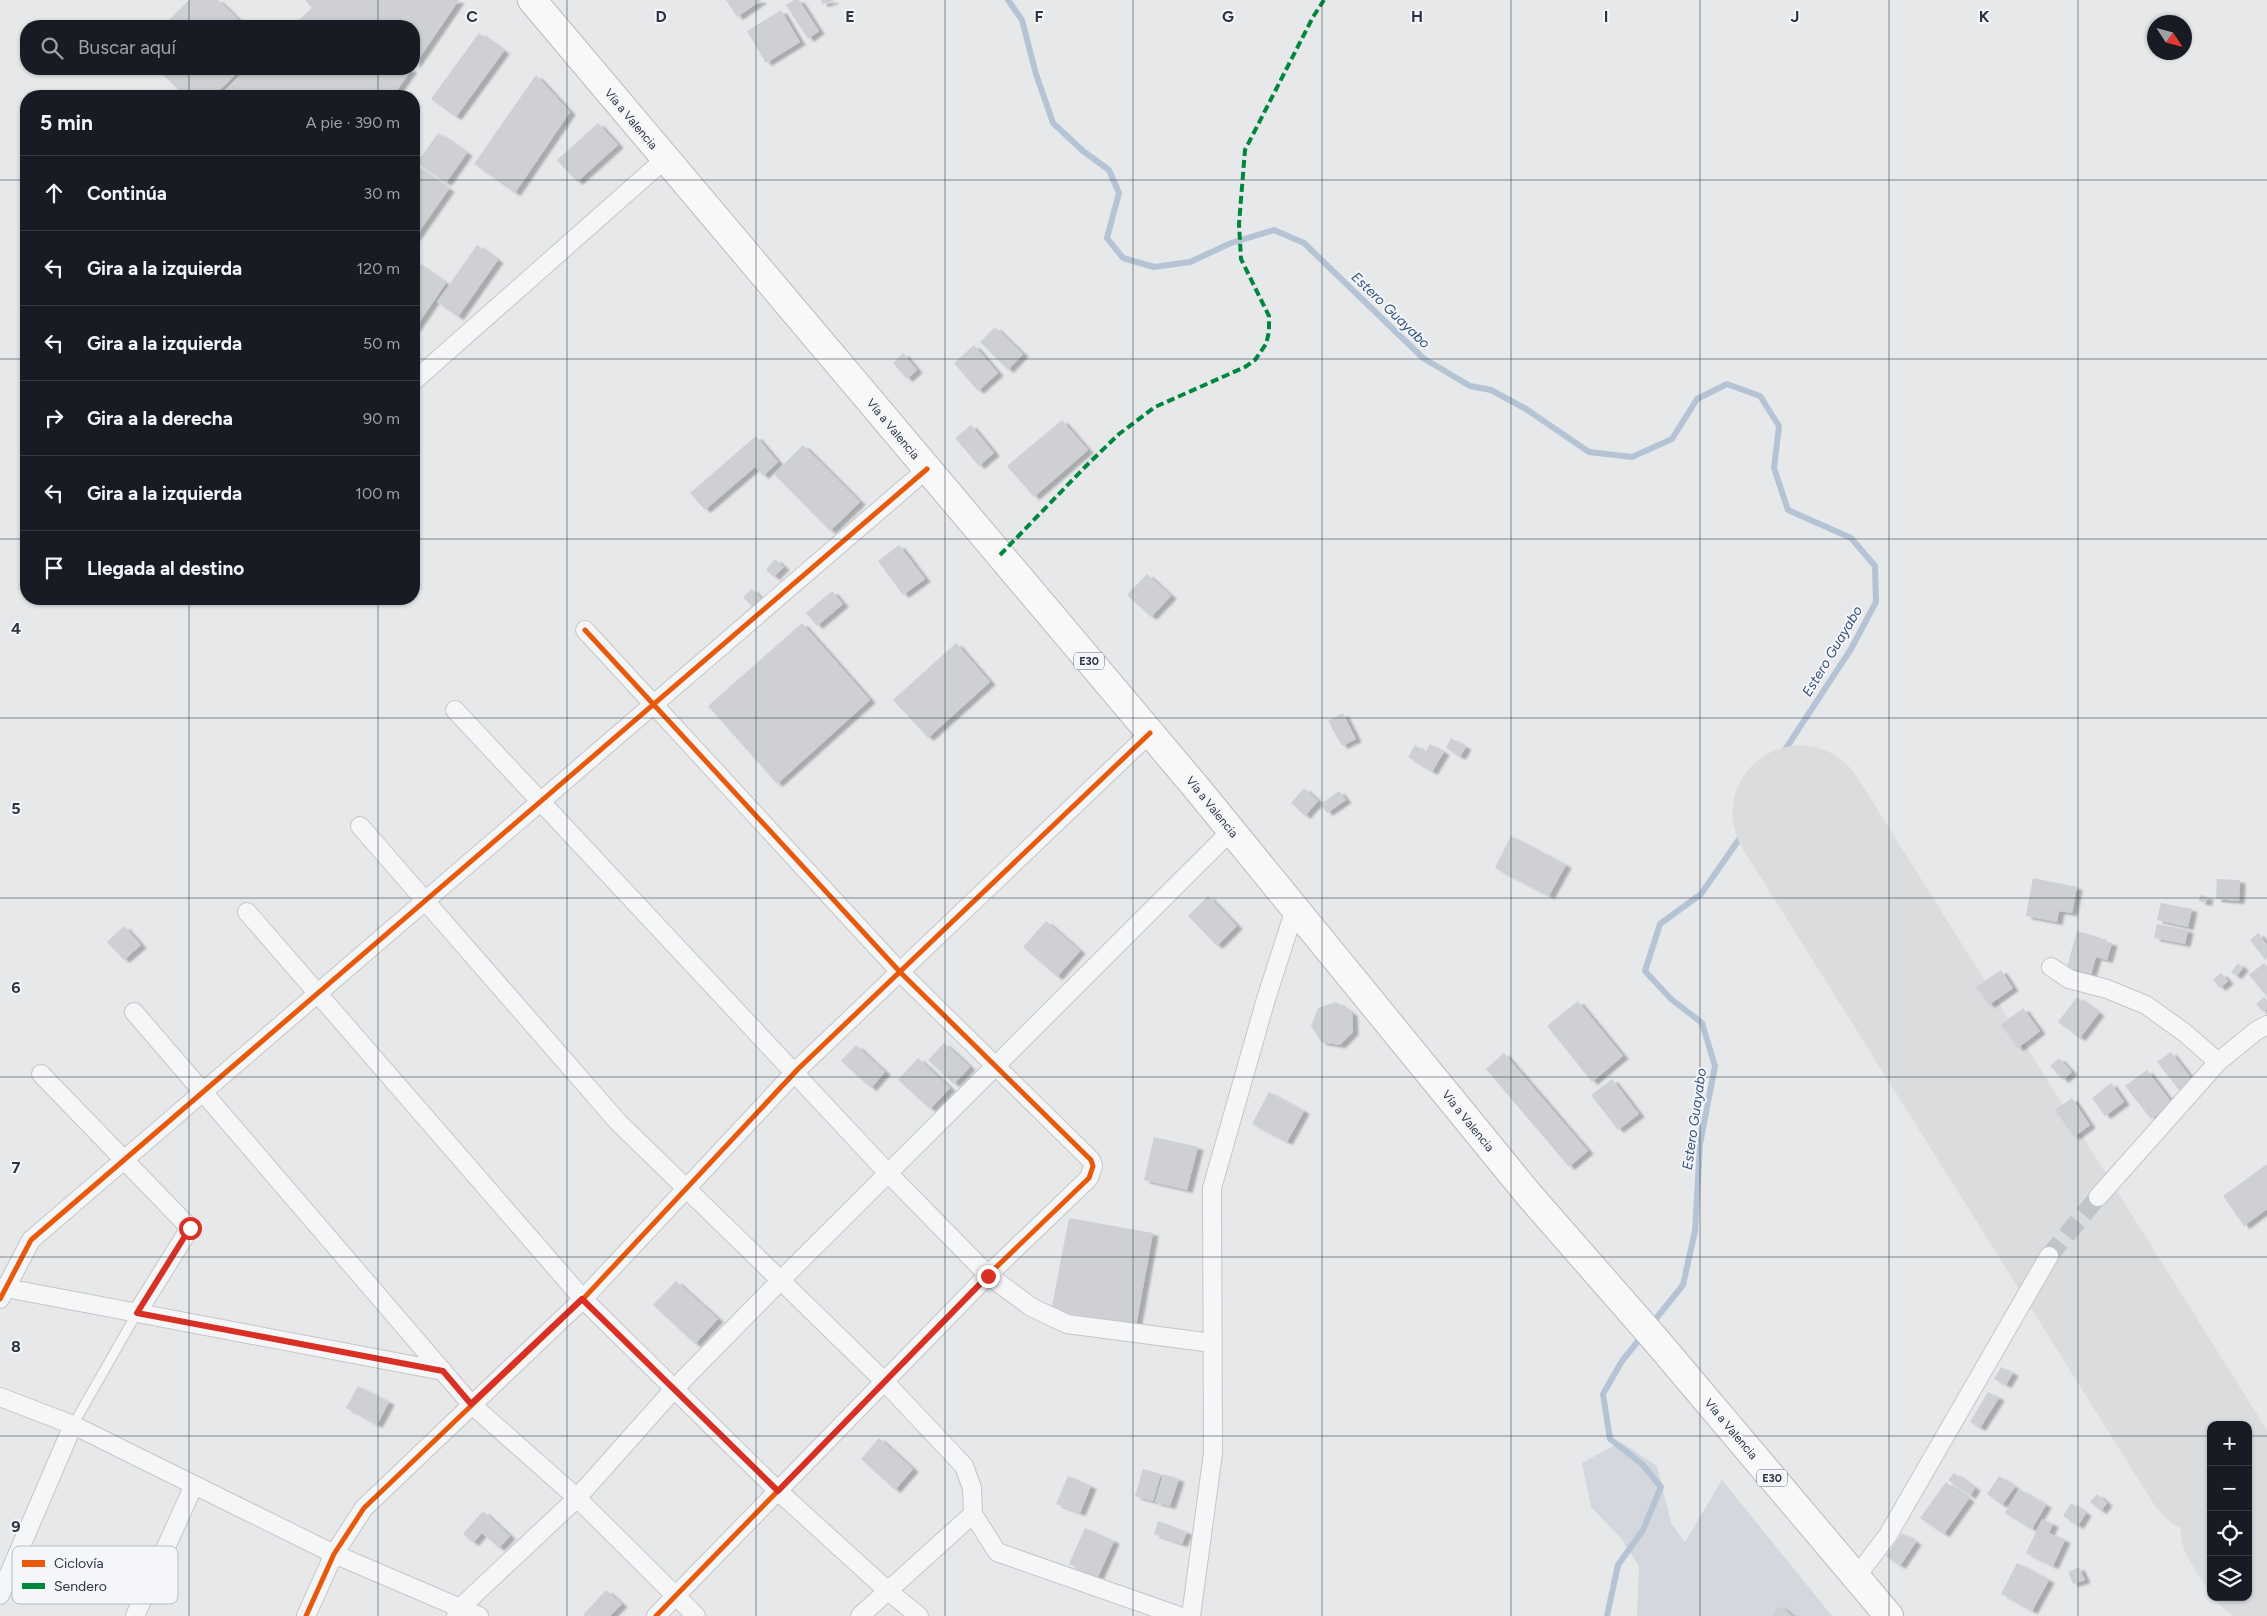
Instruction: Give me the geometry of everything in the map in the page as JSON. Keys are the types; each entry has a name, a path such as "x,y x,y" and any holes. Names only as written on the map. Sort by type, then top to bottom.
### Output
{"highway":[{"name":"Vía a Valencia","path":"532,0 1150,733 1529,1195 1649,1332 1889,1616"}],"street":[{"path":"420,375 665,159"},
{"path":"443,1371 137,1313 3,1293 31,1240 927,469"},
{"path":"585,630 900,972 1091,1160 1093,1166 1089,1178 988,1276 656,1616"},
{"path":"455,710 887,1172 988,1276 1031,1307 1067,1324 1212,1343"},
{"path":"306,1616 334,1554 364,1508 582,1299 794,1073 1150,733"},
{"path":"360,826 618,1122 884,1382 964,1466 972,1488 972,1514 997,1552 1179,1616"},
{"path":"458,1611 577,1498 674,1389 887,1172 1231,831"},
{"path":"1191,1616 1213,1453 1212,1188 1266,999 1295,909"},
{"path":"247,912 582,1299 778,1491 888,1591 919,1616"},
{"path":"2051,967 2069,979 2107,989 2146,1006 2185,1033 2218,1062"},
{"path":"134,1012 471,1404 577,1498 696,1616"},
{"path":"2098,1197 2218,1062 2256,1031 2267,1025"},
{"path":"42,1074 190,1228 137,1313"},
{"path":"1856,1577 1888,1535 2050,1256"},
{"path":"0,1397 74,1425 334,1554 458,1611 479,1616"},
{"path":"21,1546 74,1425"},
{"path":"167,1546 194,1485"},
{"path":"860,1616 972,1514"},
{"path":"0,1595 12,1567"},
{"path":"135,1616 140,1604"}],"lane":[{"path":"74,1425 137,1313"}],"shaded area":[{"path":"1805,779 2210,1421 2207,1421 2207,1517 1763,816"},
{"path":"1621,1442 1657,1466 1671,1523 1685,1542 1722,1480 1832,1616 1637,1616 1639,1566 1620,1537 1591,1507 1582,1463"},
{"path":"2252,1486 2267,1510 2267,1611 2252,1588"}],"building":[{"path":"189,0 218,0 239,20 169,20"},
{"path":"305,0 459,0 420,57 420,20 299,20 312,8"},
{"path":"726,0 762,0 737,17"},
{"path":"794,0 799,0 819,31 808,39 786,5"},
{"path":"821,0 833,0 833,1 822,4"},
{"path":"781,10 800,42 766,63 747,31"},
{"path":"479,33 504,51 456,117 431,99"},
{"path":"163,75 235,75 220,90 179,90"},
{"path":"240,75 408,75 397,90 225,90"},
{"path":"536,75 570,112 515,193 474,164"},
{"path":"598,123 618,145 577,182 557,160"},
{"path":"438,133 467,153 446,183 420,165 420,159"},
{"path":"420,169 449,189 420,230"},
{"path":"477,245 498,260 458,317 437,302"},
{"path":"420,265 446,283 420,321"},
{"path":"995,327 1023,354 1008,370 980,342"},
{"path":"974,345 998,373 978,391 954,363"},
{"path":"903,353 917,370 907,379 893,363"},
{"path":"1062,420 1088,450 1034,497 1007,466"},
{"path":"971,425 994,453 979,466 955,438"},
{"path":"756,436 778,462 763,476 755,467 705,510 690,493"},
{"path":"803,445 860,502 830,531 774,474"},
{"path":"899,545 925,579 903,595 878,561"},
{"path":"775,559 784,567 774,577 766,570"},
{"path":"1147,574 1171,596 1151,617 1127,595"},
{"path":"752,589 763,601 754,609 743,597"},
{"path":"832,591 843,604 817,626 806,613"},
{"path":"802,623 870,700 777,784 708,706"},
{"path":"956,643 990,682 928,738 893,700"},
{"path":"1343,713 1356,739 1342,746 1328,721"},
{"path":"1451,738 1466,747 1460,757 1446,748"},
{"path":"1430,744 1444,752 1432,772 1408,757 1415,745 1425,752"},
{"path":"1304,788 1318,801 1305,816 1291,803"},
{"path":"1339,791 1346,800 1327,813 1321,804"},
{"path":"1511,836 1566,865 1549,896 1495,868"},
{"path":"2033,878 2077,887 2072,913 2059,911 2057,922 2026,916"},
{"path":"2217,879 2240,880 2239,901 2216,899"},
{"path":"2200,895 2208,897 2206,903 2199,901"},
{"path":"1208,896 1237,926 1217,946 1188,916"},
{"path":"2161,903 2192,909 2188,927 2157,920"},
{"path":"1046,921 1080,951 1057,977 1023,947"},
{"path":"2157,924 2188,930 2185,944 2154,938"},
{"path":"124,926 141,945 124,960 107,942"},
{"path":"2077,931 2112,943 2107,960 2096,957 2091,974 2067,967"},
{"path":"2258,933 2267,945 2266,961 2250,940"},
{"path":"2238,963 2243,968 2236,976 2231,972"},
{"path":"2264,963 2267,967 2267,997 2249,975"},
{"path":"2001,970 2013,988 1989,1005 1976,987"},
{"path":"2221,973 2228,981 2220,988 2213,980"},
{"path":"2077,997 2099,1013 2080,1038 2058,1022"},
{"path":"2264,997 2267,1000 2267,1009 2263,1012 2256,1004"},
{"path":"1578,1001 1623,1056 1592,1082 1547,1026"},
{"path":"1336,1002 1352,1013 1353,1032 1340,1045 1321,1042 1311,1026 1318,1008"},
{"path":"2023,1008 2040,1031 2018,1048 2001,1025"},
{"path":"944,1043 970,1067 954,1084 928,1060"},
{"path":"856,1045 885,1072 871,1088 841,1061"},
{"path":"2171,1052 2195,1083 2182,1094 2157,1062"},
{"path":"1504,1053 1588,1151 1569,1167 1486,1069"},
{"path":"918,1058 950,1088 930,1109 898,1080"},
{"path":"2059,1058 2072,1072 2063,1080 2050,1066"},
{"path":"2147,1070 2172,1103 2151,1119 2125,1086"},
{"path":"1612,1079 1639,1114 1618,1130 1591,1095"},
{"path":"2111,1083 2124,1102 2105,1116 2092,1098"},
{"path":"1269,1092 1304,1111 1287,1142 1252,1124"},
{"path":"2072,1098 2090,1125 2074,1137 2055,1110"},
{"path":"1154,1137 1198,1147 1187,1190 1144,1180"},
{"path":"2267,1164 2267,1209 2244,1226 2223,1196"},
{"path":"1069,1218 1153,1233 1136,1326 1051,1311"},
{"path":"676,1281 718,1319 695,1344 653,1305"},
{"path":"2001,1367 2013,1373 2006,1385 1994,1379"},
{"path":"358,1386 389,1402 377,1425 346,1408"},
{"path":"1988,1392 1999,1398 1980,1428 1970,1422"},
{"path":"879,1438 913,1469 895,1490 861,1459"},
{"path":"1143,1469 1161,1474 1153,1501 1135,1496"},
{"path":"1954,1473 1975,1488 1970,1496 1948,1480"},
{"path":"1163,1474 1179,1479 1170,1506 1155,1502"},
{"path":"1068,1476 1091,1486 1080,1513 1056,1504"},
{"path":"1999,1476 2015,1487 2002,1505 1987,1494"},
{"path":"1946,1482 1969,1499 1944,1534 1920,1518"},
{"path":"2019,1489 2046,1505 2032,1529 2005,1513"},
{"path":"2097,1494 2107,1503 2101,1511 2090,1502"},
{"path":"2071,1503 2086,1513 2078,1526 2063,1516"},
{"path":"483,1511 510,1536 499,1548 482,1533 473,1543 463,1534"},
{"path":"2042,1519 2053,1524 2049,1533 2065,1540 2053,1566 2026,1553"},
{"path":"1158,1521 1187,1532 1182,1544 1154,1534"},
{"path":"1085,1528 1114,1541 1098,1577 1069,1564"},
{"path":"1902,1533 1916,1542 1900,1566 1886,1556"},
{"path":"2017,1563 2049,1580 2032,1611 2001,1594"},
{"path":"2079,1567 2085,1580 2073,1584 2068,1572"},
{"path":"606,1590 622,1604 610,1616 583,1615"},
{"path":"1780,1606 1792,1616 1772,1616"}],"waterway":[{"name":"Estero Guayabo","path":"1008,0 1022,20 1036,74 1053,123 1083,151 1109,170 1119,193 1107,238 1123,258 1154,267 1190,262 1231,243 1274,230 1304,243 1423,358 1470,386 1491,390 1526,409 1589,452 1632,457 1672,439 1697,399 1727,384 1760,396 1779,426 1774,468 1788,510 1851,538 1875,566 1876,602 1851,649 1773,768 1742,835 1701,894 1660,924 1645,971 1671,999 1702,1023 1715,1066 1700,1144 1695,1231 1683,1285 1650,1326"},
{"name":"Estero Guayabo","path":"1607,1616 1618,1565 1643,1530 1661,1487 1642,1464 1610,1439 1603,1394 1622,1361 1643,1335"}],"runway":[{"path":"1800,813 2210,1466"},
{"path":"2252,1533 2267,1557"}],"tunnel":[{"path":"2049,1256 2098,1197"}],"marked path":[{"path":"1000,555 1119,434 1155,407 1245,367 1255,360 1266,344 1269,332 1269,316 1241,259 1239,224 1245,150 1313,17 1324,0"}],"cycle path":[{"path":"0,1299 31,1240 927,469"},
{"path":"585,630 900,972 1091,1160 1093,1166 1089,1178 988,1275 656,1616"},
{"path":"306,1616 334,1554 364,1508 583,1299 798,1069 1150,733"}],"route":[{"path":"190,1228 137,1313 443,1371 471,1404 582,1299 778,1491 988,1276"}]}
